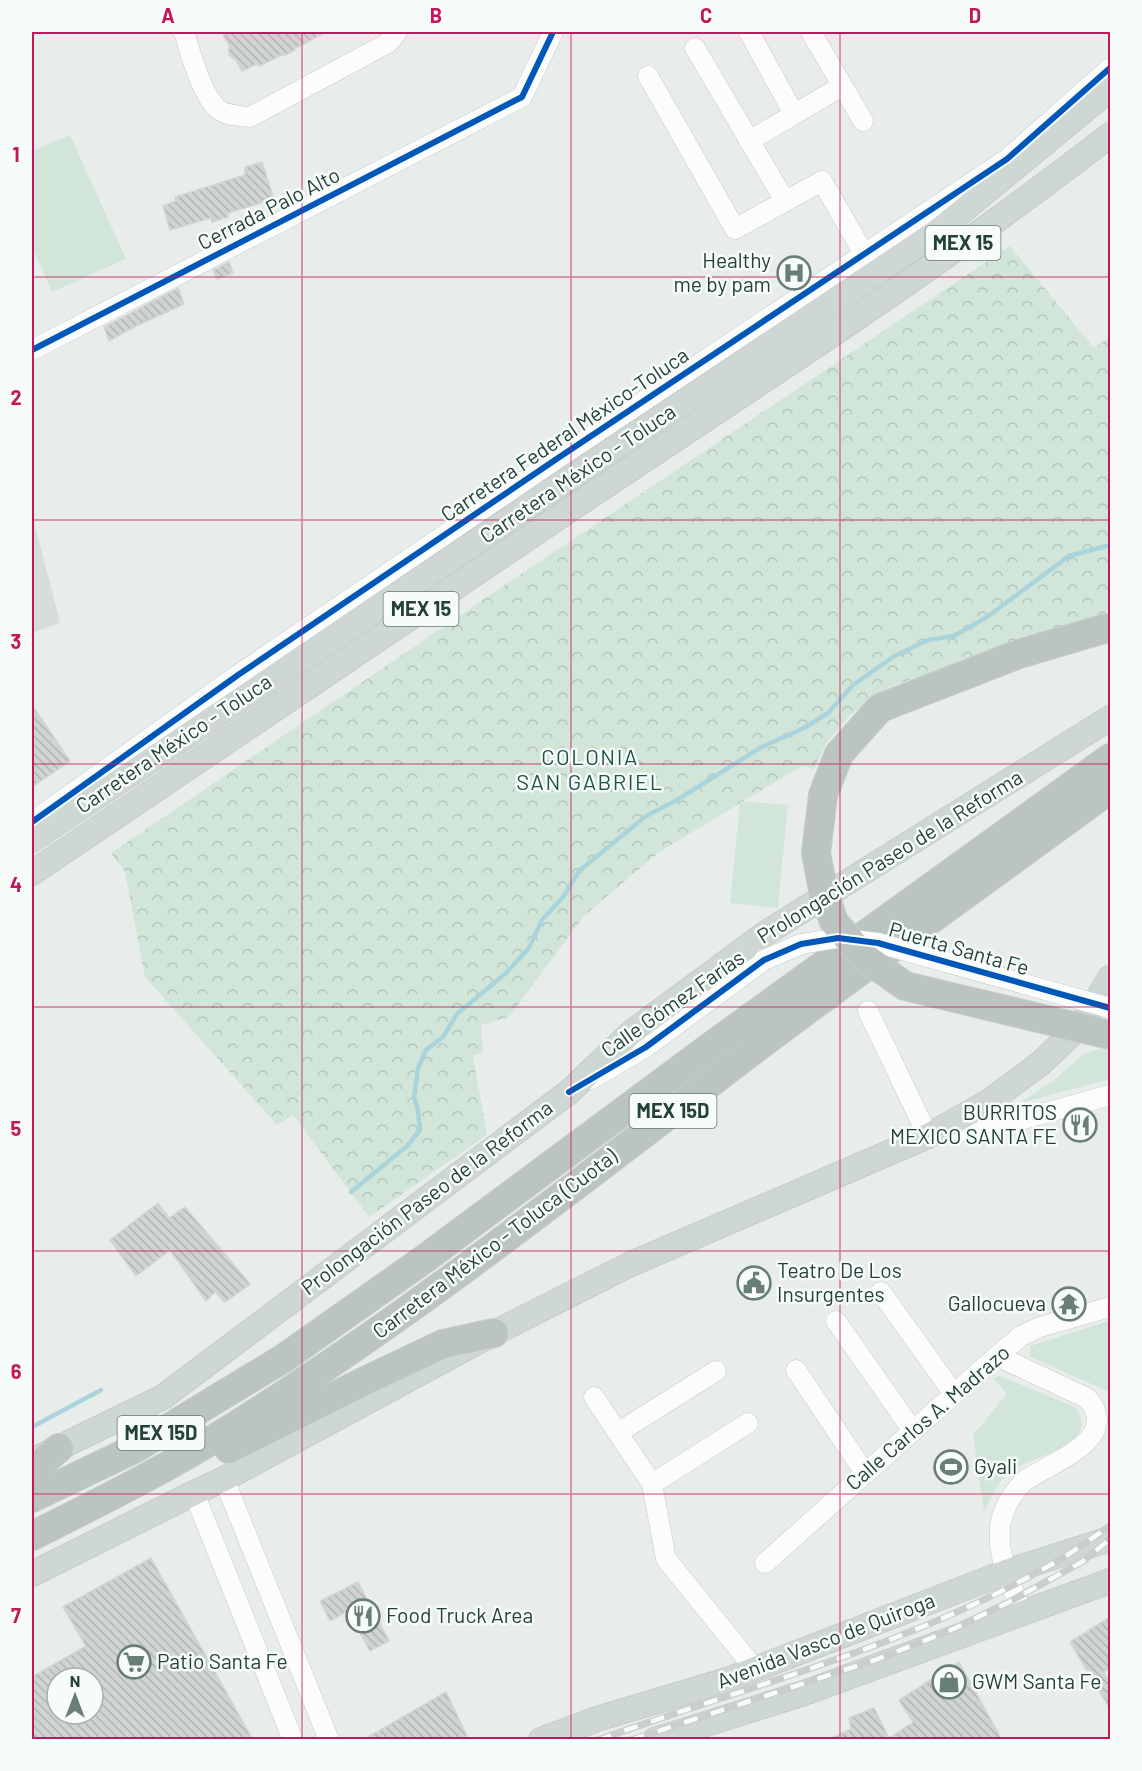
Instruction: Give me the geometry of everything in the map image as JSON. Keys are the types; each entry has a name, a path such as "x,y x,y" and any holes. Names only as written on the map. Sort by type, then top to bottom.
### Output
{"highway":[{"path":"1110,627 1019,654 880,708 839,754 823,795 816,853 823,890 834,922 864,957 905,986 1110,1035"},
{"name":"Carretera México - Toluca (Cuota)","path":"32,1498 134,1449 284,1358 423,1260 723,1037 1110,758"},
{"name":"Carretera México - Toluca (Cuota)","path":"32,1536 153,1474 232,1429 380,1330 835,988 1110,789"},
{"path":"153,1474 229,1449 443,1344 494,1333"},
{"path":"32,1471 59,1448"}],"main road":[{"name":"Carretera México - Toluca","path":"32,840 938,231 1110,89"},
{"name":"Carretera México - Toluca","path":"32,873 829,336 1039,190 1110,135"},
{"name":"Prolongación Paseo de la Reforma","path":"32,1461 163,1397 569,1092 633,1032 766,933 1110,718"},
{"path":"32,1574 225,1479 494,1333 631,1264 928,1136 990,1101 1041,1064 1082,1024 1110,978"},
{"name":"Avenida Vasco de Quiroga","path":"541,1740 600,1718 728,1680 1006,1572 1110,1539"},
{"name":"Avenida Vasco de Quiroga","path":"655,1740 804,1693 1110,1581"}],"street":[{"path":"184,32 194,67 209,97 218,109 233,116 250,117 388,43 397,32"},
{"name":"Cerrada Palo Alto","path":"32,351 522,97 553,32"},
{"path":"749,32 794,114"},
{"path":"811,32 863,121"},
{"path":"695,48 785,201"},
{"name":"Carretera Federal México-Toluca","path":"32,822 238,675 1006,159 1110,68"},
{"path":"648,75 735,229 822,181 864,254"},
{"path":"749,141 842,86"},
{"name":"Puerta Santa Fe","path":"764,960 801,944 829,939 878,943 1110,1008"},
{"name":"Calle Gómez Farías","path":"569,1092 646,1047 764,960"},
{"path":"868,1011 928,1136 995,1127 1110,1095"},
{"path":"881,1292 954,1394"},
{"name":"Calle Carlos A. Madrazo","path":"765,1563 1021,1336 1041,1327 1110,1307"},
{"path":"836,1321 913,1431"},
{"path":"997,1356 1087,1398 1096,1410 1097,1423 1092,1436 1082,1447 1025,1481 1012,1495 1002,1515 1000,1542 1006,1572 1022,1612"},
{"path":"796,1370 865,1473"},
{"path":"619,1432 716,1371"},
{"path":"594,1397 652,1484 666,1559 754,1669"},
{"path":"652,1484 748,1423"},
{"path":"225,1479 329,1740"},
{"path":"194,1493 293,1740"}],"shaded area":[{"path":"32,513 60,623 32,633"}],"green space":[{"path":"70,135 126,259 52,292 32,247 32,151"},
{"path":"1010,246 1094,348 1110,337 1110,611 889,687 850,715 827,742 814,769 802,766 658,853 584,916 509,1017 481,1025 483,1052 473,1056 487,1135 369,1217 293,1115 277,1125 145,977 125,872 111,853"},
{"path":"740,801 788,805 778,908 730,903"},
{"path":"1110,1046 1110,1079 1020,1103 1054,1080 1085,1053"},
{"path":"1109,1318 1110,1392 1030,1357 1030,1346 1108,1321"},
{"path":"1000,1376 1075,1407 1081,1420 1080,1431 1073,1440 1061,1448 1009,1473 998,1486 984,1511 973,1435 1007,1394 993,1378"}],"building":[{"path":"230,32 326,32 286,55 242,71 236,60 229,55 229,45 223,35"},
{"path":"262,162 274,199 228,213 228,217 212,222 211,218 170,230 163,206 176,201 175,197 245,175 245,167"},
{"path":"229,262 233,273 217,279 213,270"},
{"path":"178,288 184,304 109,341 104,327"},
{"path":"32,705 70,761 32,787"},
{"path":"158,1203 169,1218 185,1207 250,1284 225,1302 215,1292 206,1301 170,1250 136,1276 110,1240"},
{"name":"Patio Santa Fe","path":"151,1558 253,1740 32,1740 32,1677 45,1670 45,1726 105,1726 105,1666 51,1666 86,1646 63,1607"},
{"name":"Food Truck Area","path":"358,1582 389,1641 370,1651 348,1611 330,1621 320,1601"},
{"path":"1110,1617 1110,1668 1104,1672 1110,1683 1110,1709 1070,1642"},
{"name":"GWM Santa Fe","path":"959,1662 1002,1740 827,1740 851,1729 849,1718 874,1708 889,1738 913,1722 899,1700"},
{"path":"446,1692 467,1736 460,1740 363,1740"}],"waterway":[{"path":"351,1192 407,1146 420,1130 414,1098 418,1068 426,1050 443,1037 457,1014 506,973 529,948 542,920 563,897 579,871 646,816 677,800 760,748 804,728 828,713 853,685 893,657 928,640 954,636 987,617 1069,556 1110,545"},
{"path":"32,1427 101,1390"}],"railway":[{"path":"598,1740 882,1643 937,1621 1045,1568 1110,1526"},
{"path":"631,1740 875,1660 949,1631 1007,1603 1082,1562 1110,1539"}],"cycle path":[{"path":"32,350 522,97 553,32"},
{"path":"32,822 238,675 558,458 1007,159 1110,68"},
{"path":"569,1092 646,1047 764,960 801,944 838,938 878,943 1110,1008"}],"place":[{"name":"Healthy me by pam","path":"794,273"},
{"name":"BURRITOS MEXICO SANTA FE","path":"1080,1125"},
{"name":"Teatro De Los Insurgentes","path":"754,1283"},
{"name":"Gallocueva","path":"1069,1304"},
{"name":"Gyali","path":"951,1467"},
{"name":"Food Truck Area","path":"363,1616"},
{"name":"Patio Santa Fe","path":"134,1662"},
{"name":"GWM Santa Fe","path":"949,1682"}],"district":[{"name":"COLONIA SAN GABRIEL","path":"590,770"}]}
